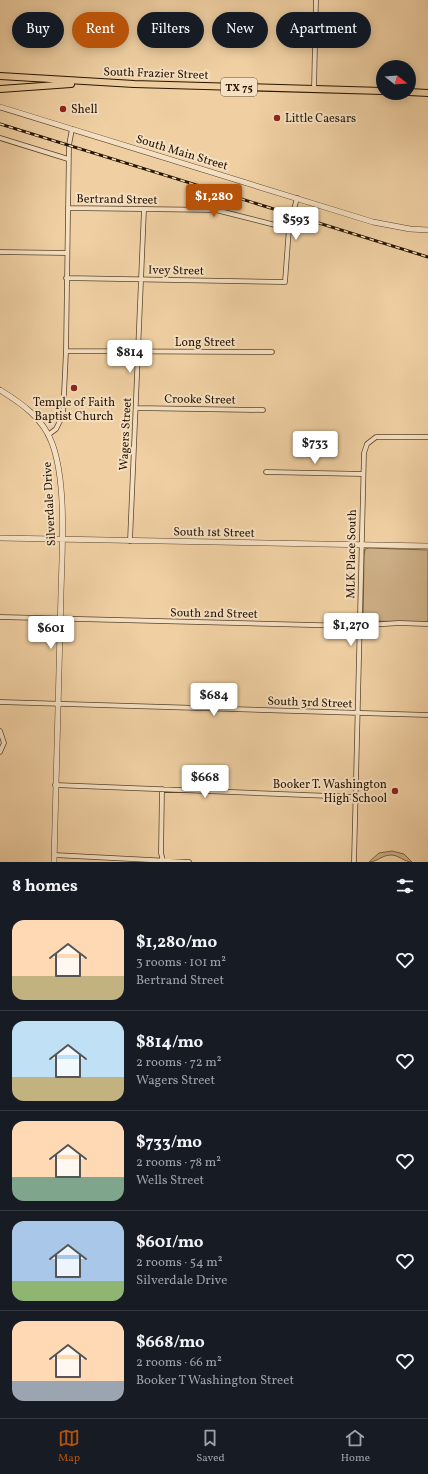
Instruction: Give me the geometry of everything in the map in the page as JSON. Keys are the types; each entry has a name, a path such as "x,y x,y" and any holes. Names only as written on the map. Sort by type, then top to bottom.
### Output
{"main road":[{"name":"South Frazier Street","path":"0,76 96,82 376,92"},
{"name":"South Frazier Street","path":"0,89 96,82"},
{"path":"416,92 428,93"}],"street":[{"path":"314,90 316,0"},
{"name":"South Main Street","path":"0,107 373,222 410,230 428,230"},
{"path":"48,435 56,429 63,414 66,351 68,159 72,129"},
{"path":"0,138 68,159"},
{"name":"Ivey Street","path":"66,278 285,282 289,228 297,198"},
{"name":"Bertrand Street","path":"68,208 216,210 283,227"},
{"name":"Wagers Street","path":"130,540 144,209"},
{"path":"0,252 67,253"},
{"name":"Long Street","path":"66,351 272,352"},
{"name":"Silverdale Drive","path":"0,390 15,399 37,418 48,435 57,460 60,477 62,539 54,862"},
{"name":"Crooke Street","path":"136,408 263,410"},
{"name":"MLK Place South","path":"354,862 364,453 371,440 376,437 428,437"},
{"path":"266,472 363,474"},
{"name":"South 1st Street","path":"0,538 428,546"},
{"name":"South 2nd Street","path":"0,616 60,619 360,626 428,624"},
{"name":"South 3rd Street","path":"0,702 57,705 428,715"},
{"path":"0,731 3,736 4,743 0,752"},
{"path":"55,784 356,797"},
{"path":"162,789 161,853 163,861"},
{"path":"54,855 188,862"}],"shaded area":[{"path":"365,549 428,550 428,622 363,621 364,555"},
{"path":"392,851 404,854 412,862 391,855 369,862 379,853"}],"railway":[{"path":"0,124 428,257"}],"place":[{"name":"Shell","path":"63,109"},
{"name":"Little Caesars","path":"277,118"},
{"name":"Temple of Faith Baptist Church","path":"74,388"},
{"name":"Booker T. Washington High School","path":"395,791"}]}
